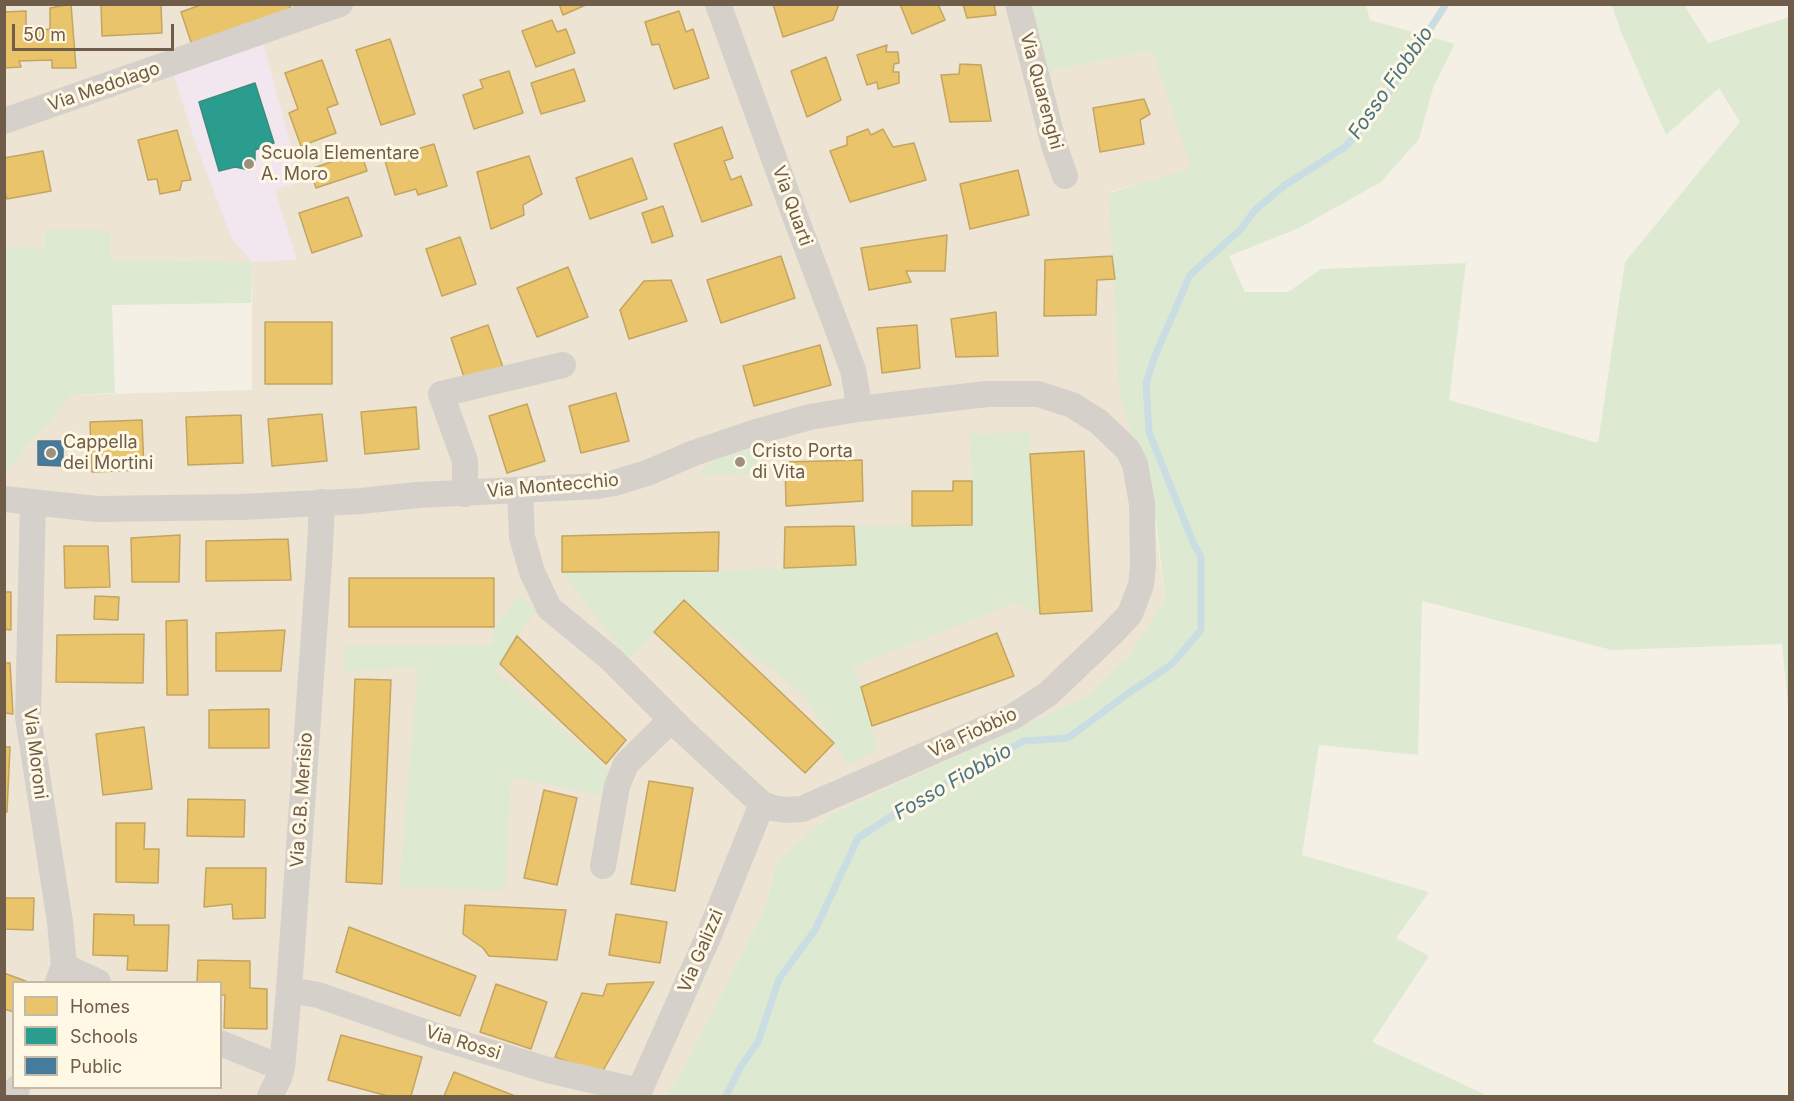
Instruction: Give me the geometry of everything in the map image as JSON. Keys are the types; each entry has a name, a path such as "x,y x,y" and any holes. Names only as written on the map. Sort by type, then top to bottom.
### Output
{"street":[{"name":"Via Medolago","path":"4,121 340,4"},
{"name":"Via Quarti","path":"718,4 853,370 858,409"},
{"name":"Via Quarenghi","path":"1018,4 1054,145 1065,176"},
{"path":"465,494 465,461 441,394 563,365"},
{"name":"Via Montecchio","path":"4,499 97,509 241,507 614,483 756,432 810,417 987,394 1038,394 1072,405 1099,422 1128,450 1135,464"},
{"name":"Via Fiobbio","path":"762,804 773,808 802,809 1014,716 1048,694 1130,614 1141,585 1142,504 1135,464"},
{"path":"520,490 522,537 532,572 549,608 611,659 671,720 762,804"},
{"name":"Via G.B. Merisio","path":"270,1096 282,1068 289,990 320,560 322,502"},
{"name":"Via Moroni","path":"33,503 28,717 60,922 61,974 93,981"},
{"path":"603,866 617,786 626,764 671,720"},
{"name":"Via Galizzi","path":"638,1094 709,935 762,804"},
{"name":"Via Rossi","path":"289,990 318,995 436,1036 638,1094"},
{"path":"222,1044 282,1068"}],"shaded area":[{"path":"5,5 1027,5 1049,71 1152,49 1192,169 1109,192 1165,600 1127,658 1089,695 831,814 778,860 763,912 679,1077 666,1096 5,1096 5,473 72,395 252,390 252,262 110,259 44,230 45,248 5,360"},
{"name":"Scuola Elementare A. Moro","path":"260,32 301,182 275,190 297,260 252,262 232,239 196,145 170,64"}],"green space":[{"path":"1027,5 1366,5 1370,20 1455,44 1433,88 1419,139 1381,182 1299,228 1229,256 1245,292 1288,292 1321,269 1466,263 1449,400 1598,443 1625,262 1740,122 1719,88 1666,135 1621,32 1612,5 1684,5 1708,43 1789,17 1789,713 1782,644 1612,650 1422,601 1418,755 1319,745 1302,855 1429,892 1396,938 1429,956 1372,1042 1484,1094 1483,1096 666,1096 679,1077 763,912 778,860 831,814 1089,695 1127,658 1165,600 1155,513 1119,391 1109,193 1191,168 1152,50 1049,71"},
{"path":"44,229 110,231 110,259 252,262 251,303 112,305 115,393 72,395 5,473 5,247 45,248"},
{"path":"756,432 759,473 696,474"},
{"path":"1031,432 1030,454 1040,614 1014,603 852,667 861,687 877,749 848,765 804,695 685,600 628,659 562,572 718,571 855,565 854,526 972,525 969,434"},
{"path":"520,595 537,611 517,636 495,671 609,770 601,795 511,777 505,890 399,887 418,668 343,671 344,646 493,645 494,627"}],"building: Homes":[{"path":"71,4 76,68 52,68 52,60 19,61 21,67 4,68 4,12 26,11 26,32 50,29 50,8"},
{"path":"101,4 161,4 162,33 102,36"},
{"path":"203,4 289,4 291,10 192,45 181,12"},
{"path":"559,4 588,4 563,15"},
{"path":"773,4 839,4 833,20 783,37"},
{"path":"900,4 938,4 945,20 912,34"},
{"path":"963,4 994,4 996,15 967,18"},
{"path":"679,11 686,32 693,29 709,78 674,89 659,44 652,45 645,22"},
{"path":"552,20 557,32 566,29 575,53 536,67 522,31"},
{"path":"390,39 415,114 381,125 356,50"},
{"path":"887,45 886,52 898,52 899,63 894,64 893,72 899,72 899,83 878,89 877,82 867,85 857,55"},
{"path":"826,57 841,100 807,117 791,71"},
{"path":"322,60 338,104 327,108 336,133 301,146 289,113 298,109 285,73"},
{"path":"960,64 981,65 991,121 950,122 941,75 959,74"},
{"path":"574,69 585,101 541,114 531,83"},
{"path":"509,71 523,113 474,129 463,95 483,88 480,80"},
{"path":"1144,99 1150,114 1140,120 1144,144 1100,152 1093,108"},
{"path":"722,127 733,158 724,161 731,180 741,176 752,205 702,222 674,144"},
{"path":"868,129 871,135 883,129 893,147 914,143 926,180 850,202 830,151 847,145 847,137"},
{"path":"177,130 191,180 182,181 180,190 160,194 157,179 148,180 138,140"},
{"path":"434,144 447,186 418,195 416,189 395,195 383,154 406,147 407,152"},
{"path":"43,151 51,191 7,199 4,188 4,158"},
{"path":"361,152 367,171 316,188 310,169"},
{"path":"529,156 542,194 523,205 524,215 491,229 477,172"},
{"path":"632,158 647,199 590,219 576,178"},
{"path":"1018,170 1029,215 970,229 960,184"},
{"path":"348,197 362,236 312,253 299,213"},
{"path":"663,206 673,236 652,243 642,213"},
{"path":"947,235 945,271 906,271 911,282 869,290 861,248"},
{"path":"460,237 476,284 442,296 426,249"},
{"path":"781,256 795,298 721,323 707,280"},
{"path":"1112,256 1115,279 1097,280 1096,315 1044,316 1045,260"},
{"path":"568,267 588,317 537,337 517,288"},
{"path":"671,280 687,321 629,339 620,310 644,281"},
{"path":"996,312 998,356 956,357 951,319"},
{"path":"265,322 332,322 332,384 265,384"},
{"path":"488,325 505,373 467,386 451,338"},
{"path":"917,325 920,368 882,373 877,328"},
{"path":"820,345 831,385 754,406 743,366"},
{"path":"616,393 629,441 581,453 569,406"},
{"path":"527,404 545,461 507,473 489,416"},
{"path":"416,407 419,449 365,454 361,412"},
{"path":"322,414 327,461 272,466 268,419"},
{"path":"241,415 243,463 188,465 186,417"},
{"path":"142,420 144,470 92,472 90,422"},
{"path":"1084,451 1092,611 1040,614 1030,454"},
{"path":"862,460 863,501 786,506 785,462"},
{"path":"953,481 972,481 972,525 912,526 912,491 953,491"},
{"path":"854,526 856,565 784,568 785,527"},
{"path":"719,532 718,571 562,572 562,536"},
{"path":"180,535 179,582 132,582 131,538"},
{"path":"288,539 291,580 206,581 206,541"},
{"path":"64,546 108,546 110,587 65,588"},
{"path":"349,578 494,578 494,627 349,627"},
{"path":"4,592 11,592 11,630 4,629"},
{"path":"95,596 119,597 118,620 94,619"},
{"path":"684,600 834,743 805,773 654,632"},
{"path":"187,620 188,695 167,695 166,621"},
{"path":"285,630 281,671 216,671 216,633"},
{"path":"997,633 1014,676 872,726 861,687"},
{"path":"144,634 143,683 56,682 57,635"},
{"path":"517,636 626,740 606,764 500,664"},
{"path":"4,663 10,663 13,714 4,713"},
{"path":"355,679 391,680 382,884 346,882"},
{"path":"269,709 269,748 209,748 209,710"},
{"path":"144,727 152,789 103,795 96,734"},
{"path":"4,747 10,747 7,812 4,812"},
{"path":"649,781 693,788 675,891 631,884"},
{"path":"544,790 577,798 557,885 524,878"},
{"path":"188,799 245,800 244,837 187,836"},
{"path":"116,823 145,823 144,849 159,849 158,883 116,882"},
{"path":"206,868 266,868 265,918 233,919 232,904 204,907"},
{"path":"4,898 34,898 33,930 4,929"},
{"path":"465,905 566,910 557,960 489,956 483,948 463,934"},
{"path":"94,914 134,915 134,925 169,925 167,971 127,970 128,956 93,955"},
{"path":"616,914 667,922 660,963 609,955"},
{"path":"349,927 476,976 460,1016 336,972"},
{"path":"198,960 250,961 250,988 267,989 267,1029 224,1028 225,995 222,995 222,981 197,981"},
{"path":"4,973 25,981 12,981 12,1011 4,1009"},
{"path":"654,982 601,1074 555,1057 582,993 603,996 607,984"},
{"path":"496,984 547,1002 531,1049 480,1032"},
{"path":"341,1035 422,1057 411,1096 388,1096 328,1080"},
{"path":"454,1072 515,1096 444,1096"}],"building: Schools":[{"path":"255,83 274,143 255,150 255,160 250,170 235,167 219,171 199,102"}],"building: Public":[{"name":"Cappella dei Mortini","path":"38,441 63,441 63,466 38,465"}],"waterway":[{"name":"Fosso Fiobbio","path":"726,1096 741,1066 758,1042 779,979 815,930 858,838 921,797 1024,741 1068,738 1171,665 1201,630 1201,557 1149,432 1146,383 1155,356 1190,275 1241,229 1255,210 1285,185 1345,147 1378,109 1446,4"}],"place":[{"name":"Scuola Elementare A. Moro","path":"249,164"},
{"name":"Cappella dei Mortini","path":"51,453"},
{"name":"Cristo Porta di Vita","path":"740,462"}]}
